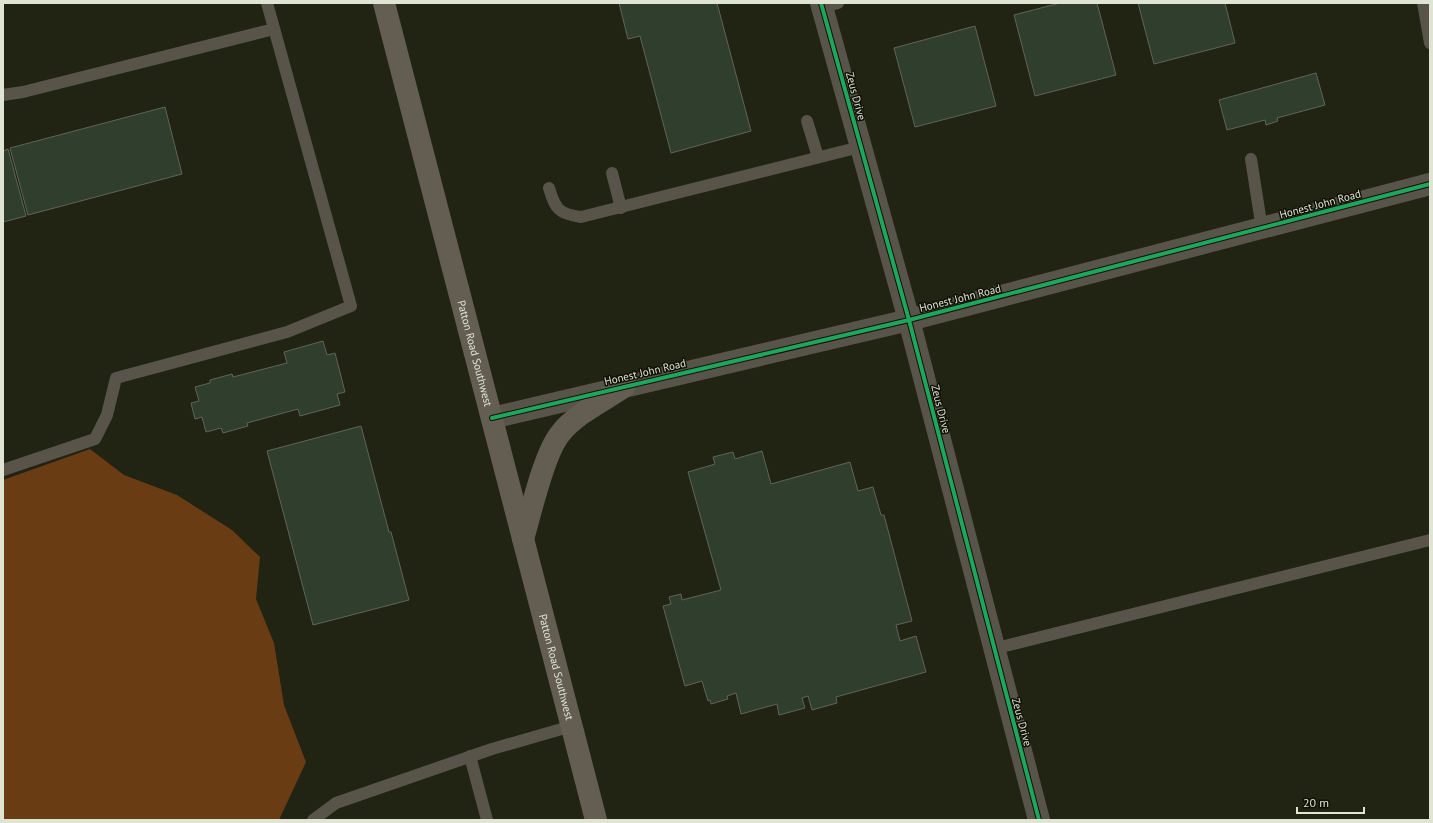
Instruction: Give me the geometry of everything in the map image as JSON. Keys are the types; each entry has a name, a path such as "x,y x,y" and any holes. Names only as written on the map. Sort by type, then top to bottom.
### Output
{"main road":[{"name":"Patton Road Southwest","path":"384,3 596,820"},
{"path":"523,539 550,453 560,434 573,422 624,387"}],"street":[{"name":"Zeus Drive","path":"828,4 860,147 909,320 1038,820"},
{"name":"Honest John Road","path":"492,418 909,320 1430,184"}],"lane":[{"path":"3,470 95,439 107,415 116,378 287,332 351,306 267,3"},
{"path":"1423,3 1430,43"},
{"path":"3,95 22,92 274,29"},
{"path":"807,121 818,157"},
{"path":"550,188 554,205 566,215 581,217 860,147"},
{"path":"1251,159 1262,229"},
{"path":"612,173 621,208"},
{"path":"993,650 1430,540"},
{"path":"313,820 336,803 470,756 572,726"},
{"path":"470,756 487,820"}],"shaded area":[{"path":"90,449 124,475 177,495 232,530 260,557 256,599 274,643 284,705 306,762 279,820 3,820 3,480"}],"building":[{"path":"619,3 717,3 751,131 671,153 640,36 628,39"},
{"path":"1060,3 1097,3 1116,75 1035,96 1014,15"},
{"path":"1138,3 1225,3 1235,43 1154,64"},
{"path":"975,26 996,106 915,127 894,48"},
{"path":"1316,73 1325,105 1277,118 1278,121 1266,125 1265,120 1227,130 1219,100"},
{"path":"165,107 182,174 28,215 10,148"},
{"path":"8,149 26,216 3,222 3,151"},
{"path":"323,341 327,355 335,353 345,392 337,394 340,405 300,416 298,409 247,423 248,426 223,433 221,428 206,432 202,417 195,419 191,403 199,401 195,387 210,383 210,380 232,374 233,377 287,363 284,352"},
{"path":"361,426 409,600 313,625 267,451"},
{"path":"762,451 771,484 850,462 858,491 873,487 881,515 884,515 912,621 896,625 900,641 916,636 926,672 836,697 837,703 812,710 808,696 802,698 805,708 779,715 777,704 741,714 736,693 727,696 728,699 711,704 710,700 708,701 702,681 685,686 663,606 671,604 669,597 681,594 682,600 721,590 688,472 715,464 713,457 733,452 735,459"}],"cycle path":[{"path":"821,3 909,320 1039,820"},
{"path":"492,418 909,320 1430,184"}]}
